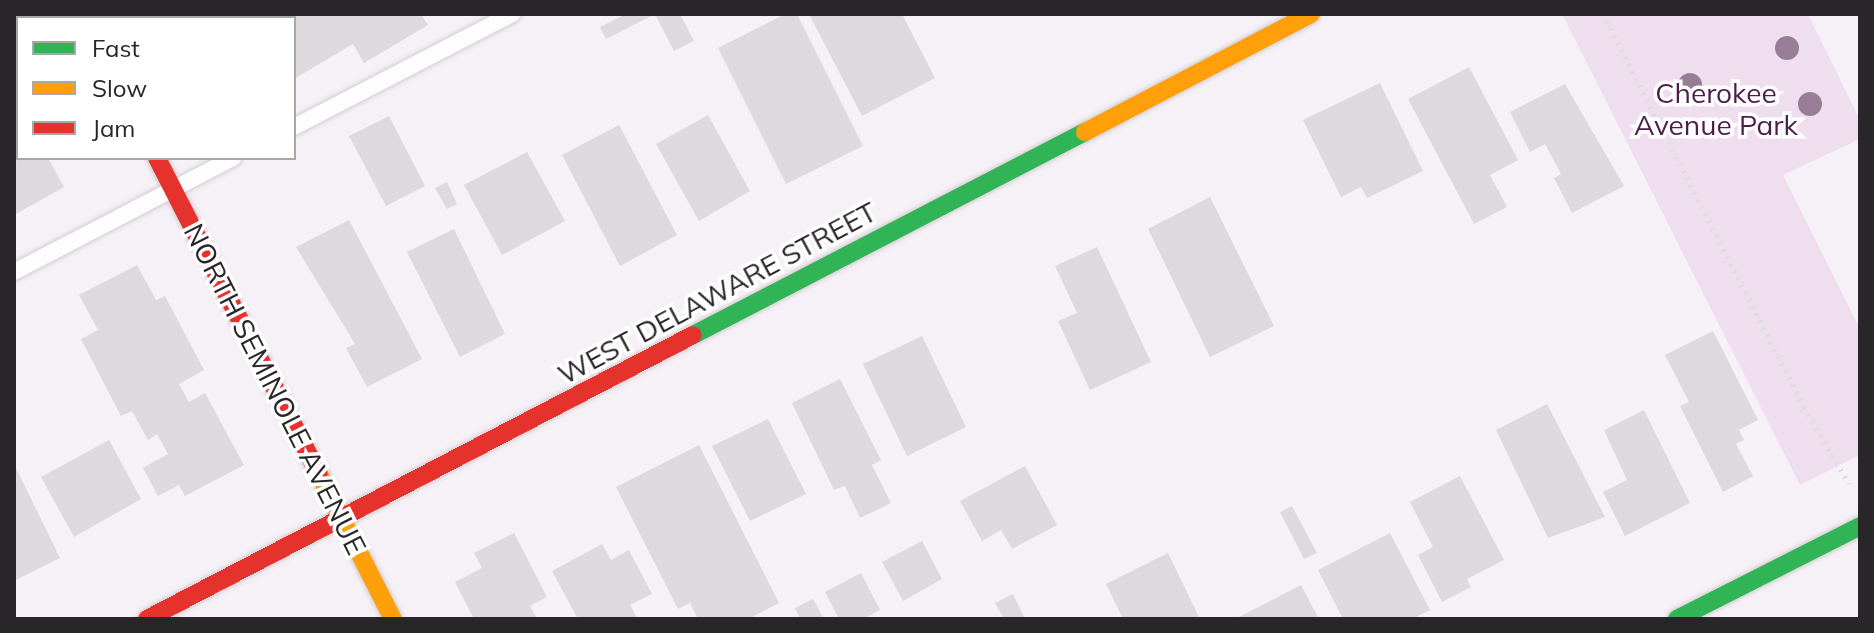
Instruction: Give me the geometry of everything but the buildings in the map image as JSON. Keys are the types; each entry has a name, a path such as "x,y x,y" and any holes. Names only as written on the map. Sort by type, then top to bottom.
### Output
{"street":[{"name":"WEST DELAWARE STREET","path":"147,619 1311,14"},
{"name":"NORTH SEMINOLE AVENUE","path":"158,160 393,619"},
{"path":"1677,619 1860,526"}],"lane":[{"path":"296,126 512,14"},
{"path":"14,272 229,160"}],"path":[{"path":"1603,14 1847,482"}],"green space":[{"name":"Cherokee Avenue Park","path":"1562,14 1808,14 1860,120 1860,139 1783,175 1860,329 1860,455 1800,485"}],"traffic: fast":[{"path":"693,335 1085,132"},
{"path":"1677,619 1860,526"}],"traffic: slow":[{"path":"1085,132 1311,14"},
{"path":"319,474 393,619"}],"traffic: jam":[{"path":"158,160 319,474"},
{"path":"147,619 693,335"}]}
